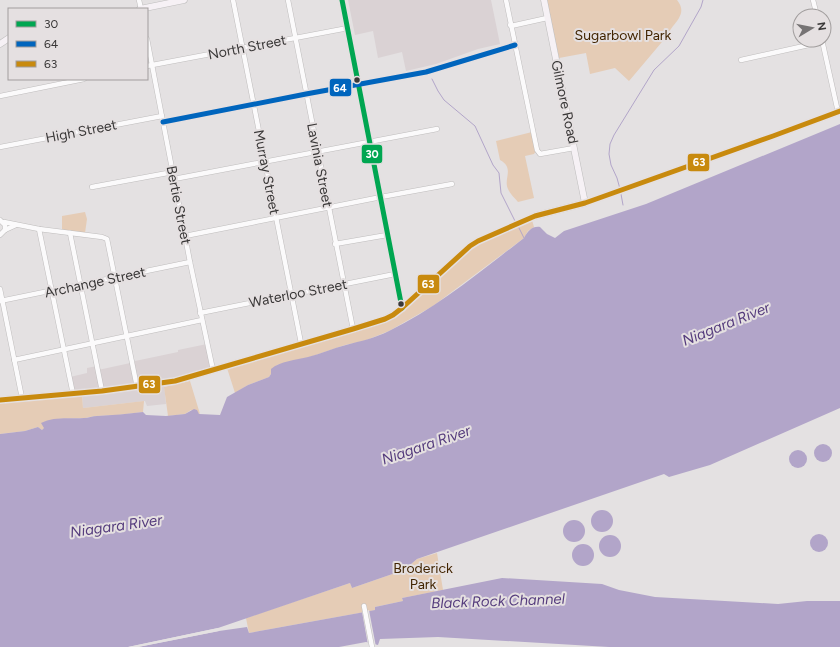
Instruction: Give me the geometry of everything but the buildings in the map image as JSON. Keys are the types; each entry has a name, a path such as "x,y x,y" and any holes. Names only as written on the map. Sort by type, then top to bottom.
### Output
{"main road":[{"path":"146,8 184,0"},
{"name":"Gilmore Road","path":"544,0 586,203"},
{"path":"0,400 102,391 175,381 386,319 402,308 468,247 478,241 536,216 586,203 785,132 839,111"}],"street":[{"name":"Murray Street","path":"233,0 301,344"},
{"name":"Lavinia Street","path":"288,0 353,329"},
{"path":"342,0 402,308"},
{"path":"506,0 537,150 540,154 574,148"},
{"path":"510,25 547,18"},
{"name":"North Street","path":"149,66 348,28"},
{"path":"163,122 433,70 515,45"},
{"path":"741,60 792,48"},
{"path":"824,48 839,111"},
{"name":"Bertie Street","path":"148,52 149,66 162,116 200,313 213,370"},
{"path":"0,96 79,80"},
{"name":"High Street","path":"0,147 162,116"},
{"path":"174,179 437,128"},
{"path":"92,187 173,172"},
{"path":"185,236 452,184"},
{"path":"1,220 16,225 102,237 107,240 137,386"},
{"path":"1,220 5,230"},
{"path":"0,234 16,225"},
{"path":"39,229 73,394"},
{"path":"70,233 102,391"},
{"path":"335,244 387,235"},
{"name":"Archange Street","path":"1,301 190,262"},
{"name":"Waterloo Street","path":"200,313 395,274"},
{"path":"0,289 1,301 22,398"},
{"path":"14,360 202,320"},
{"path":"365,609 372,647"}],"shaded area":[{"path":"348,0 491,0 500,44 478,49 436,64 406,71 402,52 378,58 373,31 355,35"},
{"path":"207,344 213,370 164,383 166,404 147,406 145,401 83,408 82,394 73,394 70,377 87,373 87,368 97,366 98,370"}],"green space":[{"name":"Sugarbowl Park","path":"547,0 677,0 680,5 681,14 667,36 629,81 615,68 590,74 586,53 559,58"},
{"path":"532,132 537,149 534,154 525,156 534,198 518,202 508,189 507,166 500,160 496,141"},
{"path":"85,212 87,219 85,233 62,230 62,216"},
{"path":"532,220 534,227 528,231 524,238 433,306 389,331 364,341 277,365 269,377 248,385 235,393 227,368 383,322 397,316 470,248"},
{"path":"190,381 200,414 191,410 185,414 168,416 164,387"},
{"path":"82,396 83,408 144,401 143,412 85,418 56,419 42,430 38,427 25,431 0,434 0,403"},
{"name":"Broderick Park","path":"437,553 443,590 402,598 403,601 375,607 376,610 249,633 246,618 350,583 352,588 404,570 417,559"}],"water":[{"name":"Niagara River","path":"840,124 840,408 710,465 669,477 664,474 417,559 404,570 352,588 350,583 218,628 128,647 0,647 0,434 25,431 38,427 42,430 44,428 41,423 51,419 86,418 143,412 146,415 166,416 185,414 194,409 197,410 199,414 220,415 227,397 248,385 269,377 271,374 271,369 275,366 378,336 425,311 492,263 524,238 532,228 540,227 547,234 555,238 564,231 646,204"},
{"path":"823,444 829,447 832,453 829,459 823,462 817,459 814,453 817,447"},
{"path":"798,450 804,453 807,459 804,465 798,468 792,465 789,459 792,453"},
{"path":"598,510 606,510 613,517 613,525 606,532 598,532 591,525 591,517"},
{"path":"570,520 578,520 585,527 585,535 578,542 570,542 563,535 563,527"},
{"path":"819,534 825,537 828,543 825,549 819,552 813,549 810,543 813,537"},
{"path":"606,535 614,535 621,542 621,550 614,557 606,557 599,550 599,542"},
{"path":"579,544 587,544 594,551 594,559 587,566 579,566 572,559 572,551"},
{"name":"Black Rock Channel","path":"502,578 602,584 619,590 655,597 778,604 807,601 840,601 840,647 609,647 438,637 380,639 378,645 366,642 339,647 138,647 219,631 247,627 249,633 375,610 375,607 403,601 402,598"}],"pier":[{"path":"369,610 376,647 368,645 362,612"},
{"path":"218,628 219,631 138,647 128,647"}],"waterway":[{"path":"620,189 611,165 609,154 610,144 654,70 679,46 701,7 703,0"},
{"path":"432,79 444,100 475,126 493,165 499,173 501,193 515,221"},
{"path":"621,194 623,205"},
{"path":"518,226 524,238"}],"transit line":[{"name":"30","path":"342,0 402,308"},
{"name":"64","path":"163,122 426,72 515,45"},
{"name":"63","path":"0,400 102,391 175,381 385,319 402,308 470,246 478,241 535,216 585,203 840,111"}]}
